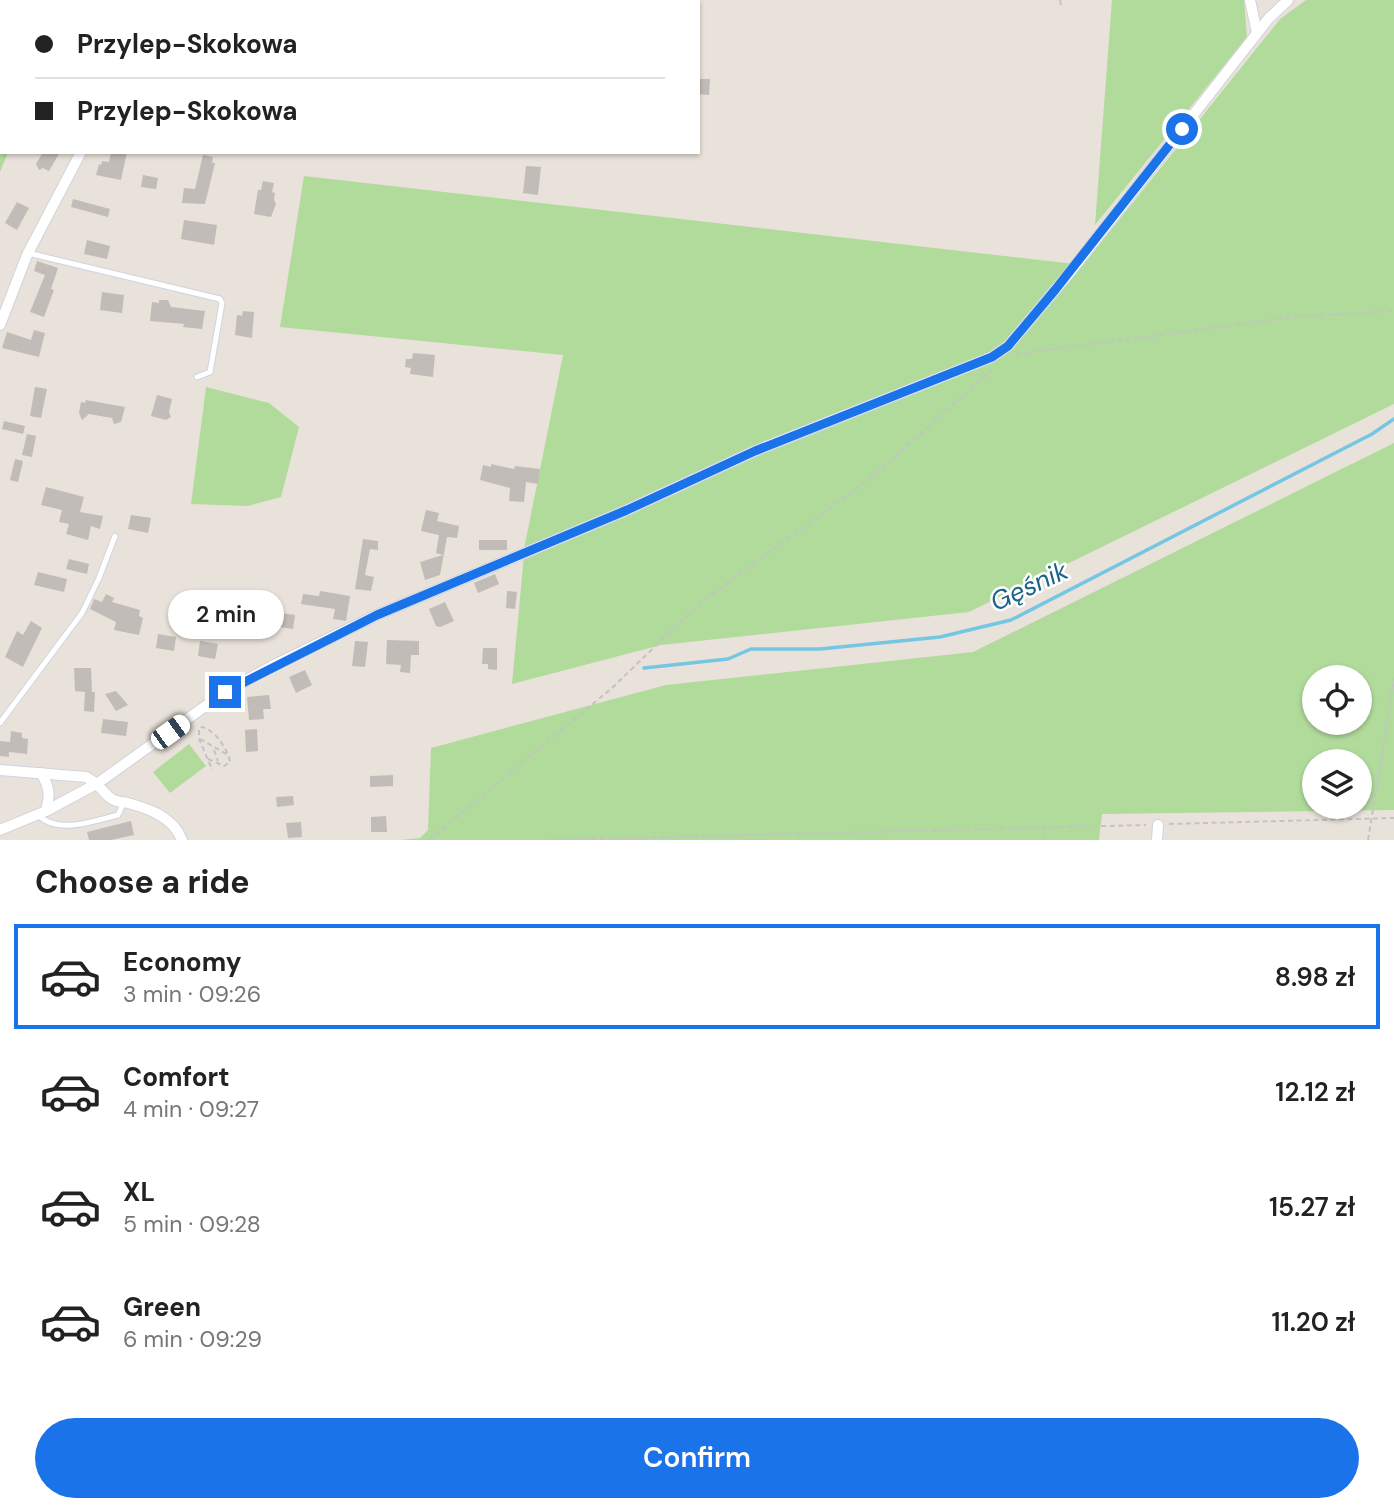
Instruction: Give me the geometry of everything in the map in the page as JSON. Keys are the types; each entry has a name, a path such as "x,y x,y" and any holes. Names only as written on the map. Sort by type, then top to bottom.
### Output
{"street":[{"path":"1250,0 1257,33"},
{"path":"0,830 42,813 98,783 225,692 377,615 627,510 755,451 995,361 1063,280 1257,33 1288,0"},
{"path":"0,325 28,253 80,154"},
{"path":"0,770 86,777 98,783 112,799 145,808 166,818 182,840"},
{"path":"41,773 49,786 50,796 42,813"},
{"path":"1157,840 1158,824"}],"lane":[{"path":"28,253 220,299 222,303 210,372 197,377"},
{"path":"0,723 82,614 115,536"},
{"path":"42,813 45,822 61,825 118,815 124,802"}],"path":[{"path":"1060,0 1061,6"},
{"path":"429,840 612,688 700,603 872,477 995,361 1294,317 1394,311"},
{"path":"1372,807 1394,679"},
{"path":"208,759 226,766 230,762 229,755 209,728 199,728 199,738 208,759 213,770"},
{"path":"199,738 229,755"},
{"path":"214,748 218,762"},
{"path":"1372,819 1394,818"},
{"path":"549,840 1370,819 1368,840"},
{"path":"1044,840 1045,829"}],"green space":[{"path":"1112,0 1244,0 1247,37 1095,225"},
{"path":"1306,0 1394,0 1394,404 969,612 661,645 512,684 525,544 563,355 280,327 304,176 1083,265 1280,19"},
{"path":"0,154 7,154 0,172"},
{"path":"206,387 269,403 299,427 281,497 248,506 191,504"},
{"path":"1394,443 1394,810 1372,810 1372,749 1302,749 1302,811 1102,814 1099,840 400,840 420,838 428,830 431,748 666,685 973,652"},
{"path":"189,744 206,766 170,793 153,772"}],"building":[{"path":"700,79 710,79 709,95 700,94"},
{"path":"42,154 59,154 49,171 43,168 39,170 36,164"},
{"path":"111,154 127,154 121,180 96,175 102,161 109,162"},
{"path":"203,155 213,157 212,163 215,163 205,204 182,203 184,188 195,189"},
{"path":"526,166 541,167 538,195 523,193"},
{"path":"143,175 158,178 156,189 141,187"},
{"path":"263,181 274,183 272,192 275,193 276,204 271,217 254,214 258,190 261,190"},
{"path":"73,199 110,209 108,217 71,207"},
{"path":"17,202 29,208 17,230 5,223"},
{"path":"184,220 217,225 214,245 181,239"},
{"path":"87,240 110,246 107,259 84,254"},
{"path":"37,261 58,268 51,289 54,290 44,317 30,312 45,275 34,271"},
{"path":"102,292 124,295 122,313 100,310"},
{"path":"159,300 168,300 171,307 205,311 202,329 183,327 184,324 150,321 152,302 159,303"},
{"path":"243,311 254,312 252,338 235,335 237,315 242,316"},
{"path":"34,330 45,333 39,357 2,348 7,332 31,340"},
{"path":"413,353 435,355 433,377 410,374 411,368 405,367 406,359 412,359"},
{"path":"35,387 47,389 41,418 30,416"},
{"path":"157,395 172,399 169,412 171,417 166,420 151,416"},
{"path":"86,400 125,407 121,422 114,424 112,418 89,414 82,420 79,413 81,402 85,403"},
{"path":"4,421 25,426 23,434 2,429"},
{"path":"27,434 36,436 32,457 22,455"},
{"path":"15,459 23,461 18,482 10,480"},
{"path":"491,464 514,469 515,466 540,469 538,484 526,482 524,502 509,501 510,488 480,480 483,465 491,467"},
{"path":"46,487 84,497 80,512 103,516 100,529 91,526 88,540 66,534 69,524 59,522 62,510 41,505"},
{"path":"426,510 439,513 437,521 459,526 457,538 447,537 440,575 425,580 420,562 443,555 436,553 439,535 421,531"},
{"path":"131,515 151,518 148,533 128,529"},
{"path":"363,539 378,541 378,550 370,549 365,575 374,577 371,591 355,589"},
{"path":"479,540 507,540 507,550 479,550"},
{"path":"69,559 89,564 87,574 66,569"},
{"path":"38,572 67,579 64,592 34,585"},
{"path":"495,574 499,584 478,593 474,583"},
{"path":"320,591 350,596 346,621 333,619 335,609 301,604 303,594 319,596"},
{"path":"507,591 517,592 515,609 506,608"},
{"path":"106,594 114,598 112,602 140,610 139,616 143,618 139,635 114,630 116,622 90,609 94,599 102,602"},
{"path":"205,596 230,600 228,612 203,608"},
{"path":"445,602 454,621 436,626 429,609"},
{"path":"281,613 295,615 293,629 279,627"},
{"path":"237,620 249,621 247,635 235,634"},
{"path":"31,621 42,628 23,667 5,657 17,631 23,635"},
{"path":"158,634 176,637 174,651 156,648"},
{"path":"387,640 419,641 419,655 411,655 410,673 400,672 401,665 386,664"},
{"path":"200,641 218,644 215,659 198,656"},
{"path":"355,641 368,642 365,667 352,666"},
{"path":"483,648 497,648 497,670 488,669 488,664 482,664"},
{"path":"74,668 91,668 92,692 95,692 94,712 84,711 85,692 75,691"},
{"path":"305,670 312,685 296,693 289,677"},
{"path":"116,691 128,705 116,711 105,694"},
{"path":"269,695 271,709 263,709 264,719 249,720 247,697"},
{"path":"103,719 128,722 126,736 101,733"},
{"path":"257,729 258,751 246,752 245,730"},
{"path":"11,731 22,733 22,738 28,739 27,754 9,752 9,757 0,756 0,741 10,742"},
{"path":"393,775 393,786 370,787 370,776"},
{"path":"293,796 294,805 277,807 276,797"},
{"path":"386,816 387,832 371,832 371,817"},
{"path":"131,821 134,835 111,840 89,840 87,832"},
{"path":"301,822 302,837 288,838 286,823"}],"waterway":[{"name":"Gęśnik","path":"644,668 728,659 751,649 820,649 940,637 1011,620 1372,434 1394,419"}],"route":[{"path":"225,692 377,615 627,510 755,451 992,357 1008,346 1055,290 1182,129"}]}
